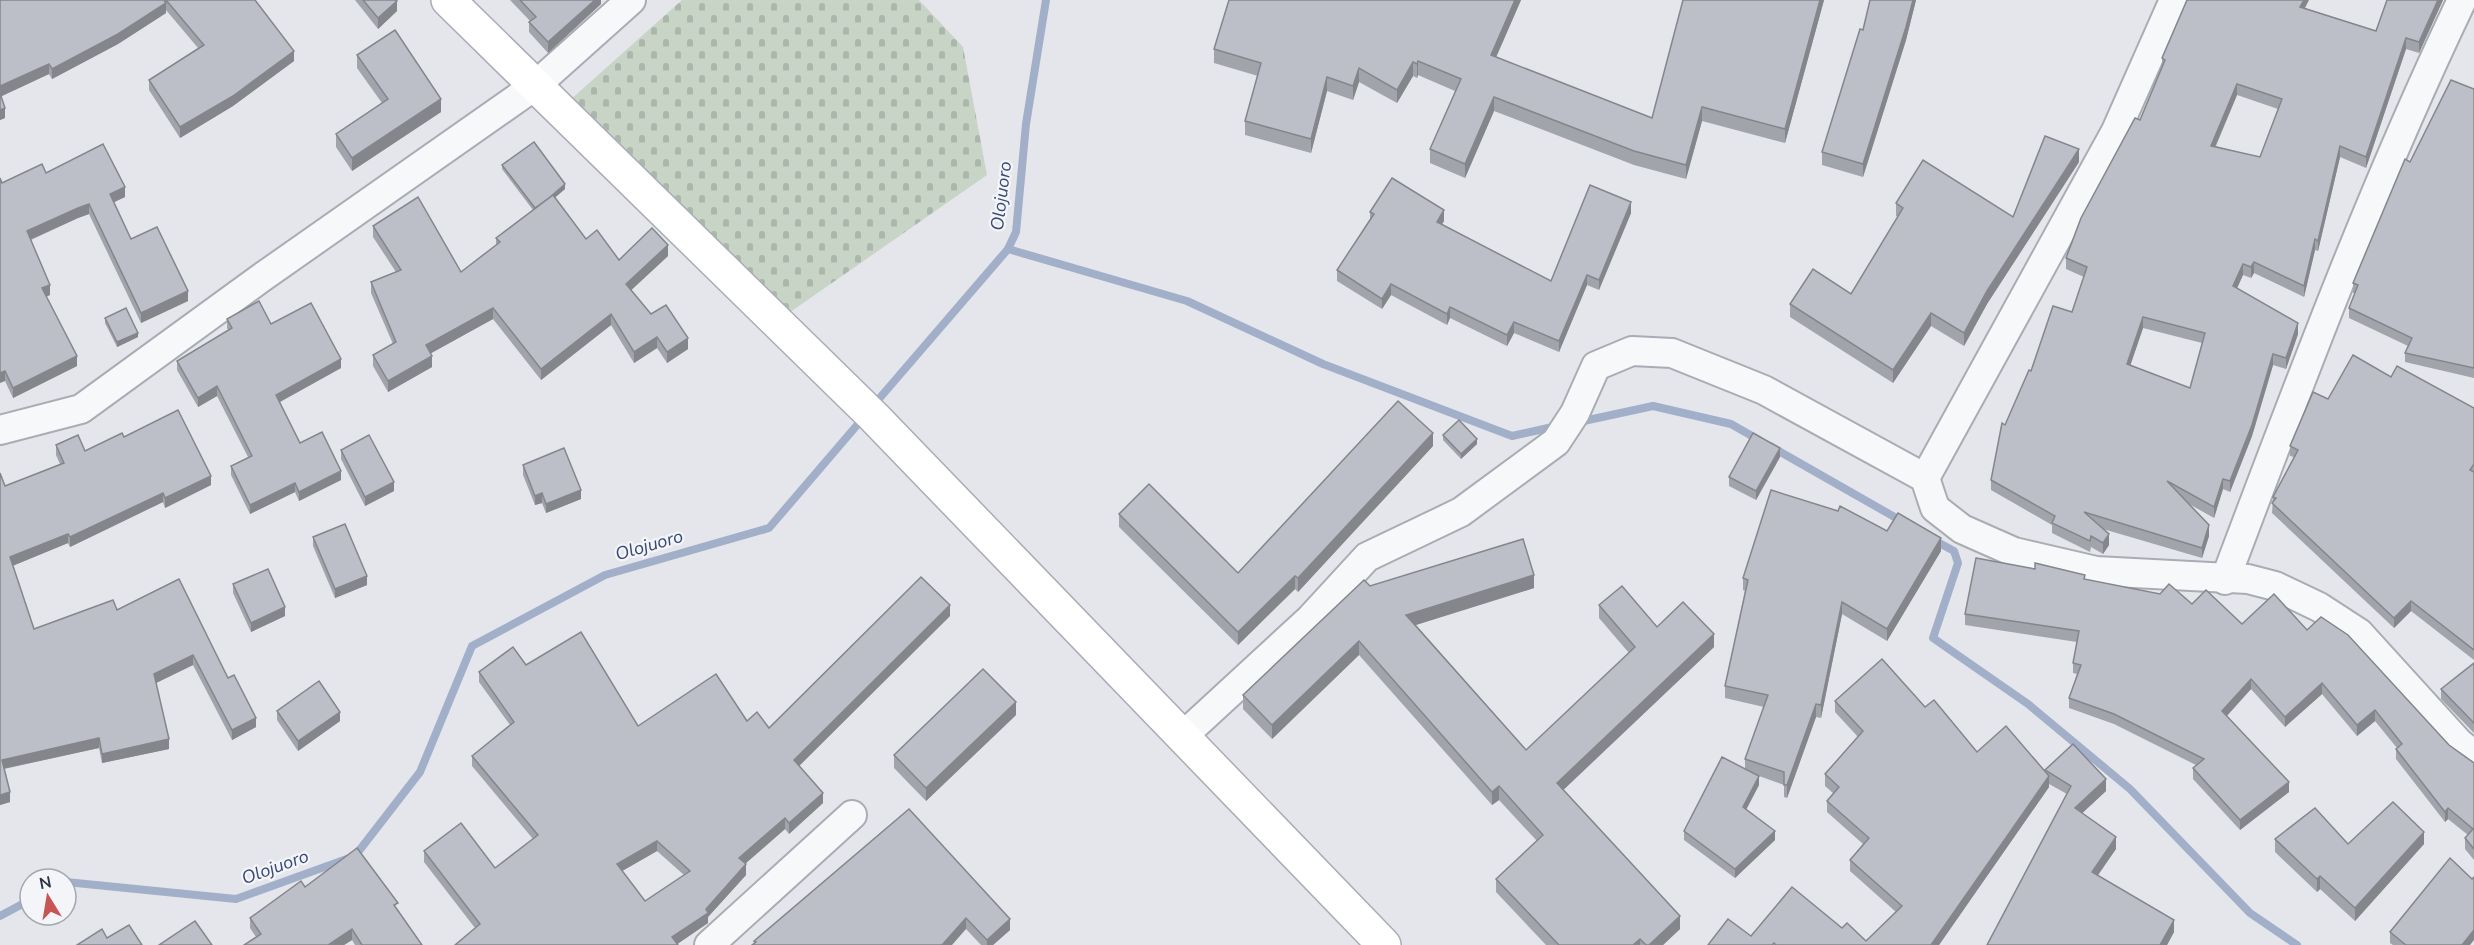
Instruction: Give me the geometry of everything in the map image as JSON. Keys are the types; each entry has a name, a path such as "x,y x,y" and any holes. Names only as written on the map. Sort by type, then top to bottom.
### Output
{"street":[{"path":"448,0 874,417 1184,735 1384,945"},
{"path":"0,430 81,409 261,278 536,86 631,0"},
{"path":"1925,478 2116,131 2174,0"},
{"path":"2225,580 2386,169 2462,0"},
{"path":"1184,735 1310,619 1367,557 1461,512 1556,442 1575,413 1596,366 1632,351 1672,353 1764,390 1925,478 1935,508 1962,529 2014,552 2096,571 2225,580 2248,579 2275,586 2319,607 2359,633 2459,743 2474,755"},
{"path":"709,945 852,814"}],"green space":[{"path":"682,0 919,0 963,47 987,175 786,315 569,101"}],"building":[{"path":"0,0 164,0 166,3 118,34 52,69 49,64 0,86"},
{"path":"166,0 255,0 294,51 233,96 180,127 149,80 204,45"},
{"path":"363,0 395,0 397,1 378,18"},
{"path":"520,0 595,0 548,42 529,22 536,17"},
{"path":"1229,0 1515,0 1491,55 1652,118 1683,0 1820,0 1785,129 1702,107 1686,165 1634,151 1494,97 1465,164 1430,149 1461,79 1418,61 1417,64 1413,62 1397,90 1359,68 1353,86 1327,77 1311,139 1245,121 1261,63 1214,49"},
{"path":"1870,0 1913,0 1863,164 1822,152 1860,29 1863,30"},
{"path":"2187,0 2304,0 2300,7 2376,31 2387,0 2438,0 2419,42 2406,38 2366,157 2340,146 2318,241 2315,239 2304,286 2254,262 2251,267 2243,264 2233,286 2298,323 2286,358 2273,354 2252,425 2230,481 2223,479 2214,507 2167,481 2209,525 2202,548 2084,512 2109,534 2103,543 2091,536 2090,541 2052,523 2055,516 1991,480 2002,423 2005,425 2029,370 2031,371 2053,306 2072,312 2087,267 2066,258 2081,218 2135,118 2140,120 2165,60 2162,58","holes":["2237,84 2282,99 2260,157 2211,146","2143,317 2205,333 2190,388 2127,364"]},
{"path":"395,30 441,99 352,158 336,134 388,99 357,55"},
{"path":"2451,80 2474,89 2474,368 2405,353 2412,338 2349,308 2358,285 2353,283 2405,159 2410,162"},
{"path":"0,93 5,108 0,110"},
{"path":"2045,136 2079,149 1987,291 1964,333 1931,313 1893,370 1790,304 1813,269 1851,294 1903,208 1896,203 1923,160 2013,217"},
{"path":"534,142 565,184 535,208 502,165"},
{"path":"103,144 125,187 110,194 131,239 157,227 188,291 141,313 89,204 27,231 50,285 42,288 77,356 13,388 5,371 0,373 0,178 2,183 42,164 46,173"},
{"path":"1392,178 1444,210 1437,222 1551,281 1590,185 1631,202 1599,280 1587,275 1559,341 1514,322 1507,335 1450,307 1447,314 1391,284 1382,299 1337,270 1374,214 1370,212"},
{"path":"553,195 586,239 597,230 619,260 652,228 668,245 626,284 651,314 666,305 688,338 667,352 657,337 634,352 611,314 541,369 493,308 426,345 432,356 388,381 373,355 396,342 371,282 401,270 373,226 418,197 461,272 500,242 496,238"},
{"path":"259,301 271,324 311,303 341,359 276,395 300,443 322,432 341,471 299,492 295,483 250,505 231,466 252,456 217,386 198,398 177,361 232,328 227,319"},
{"path":"126,308 138,333 117,342 105,318"},
{"path":"2353,355 2391,377 2397,366 2474,408 2474,464 2470,470 2474,472 2474,650 2411,601 2394,618 2272,503 2298,450 2290,446 2313,392 2328,399"},
{"path":"1398,401 1433,433 1298,578 1295,576 1238,632 1119,514 1149,484 1238,573"},
{"path":"178,410 211,476 165,498 163,493 70,537 68,534 10,557 34,629 113,600 117,610 179,579 228,678 234,675 256,718 232,730 193,655 154,674 169,739 102,754 99,738 2,760 10,792 0,795 0,473 5,486 64,463 56,445 78,435 85,451 122,433 124,437"},
{"path":"1459,420 1477,439 1461,454 1443,435"},
{"path":"1753,433 1780,448 1756,491 1729,477"},
{"path":"369,435 394,482 365,497 341,450"},
{"path":"564,448 581,490 546,504 542,493 535,496 523,465"},
{"path":"1771,490 1838,511 1840,506 1887,531 1898,513 1941,538 1887,629 1842,602 1821,705 1816,704 1787,785 1784,785 1784,772 1745,759 1768,695 1725,686 1748,580 1743,578"},
{"path":"345,524 367,576 335,589 313,537"},
{"path":"1523,539 1534,575 1406,615 1526,750 1635,647 1599,605 1622,586 1657,627 1683,602 1714,634 1557,783 1680,916 1649,945 1640,939 1633,945 1559,945 1496,879 1543,835 1499,786 1492,792 1359,641 1272,725 1243,695 1364,580 1370,586"},
{"path":"1976,558 2035,569 2035,563 2085,575 2084,579 2160,594 2169,584 2192,604 2206,590 2242,624 2274,594 2307,630 2321,617 2348,635 2449,745 2474,763 2474,849 2465,838 2473,829 2448,808 2445,812 2396,749 2402,744 2375,710 2357,725 2322,683 2285,717 2251,679 2222,711 2289,782 2240,820 2193,768 2204,759 2114,714 2069,698 2081,665 2073,663 2079,631 1965,614"},
{"path":"268,569 285,607 251,623 233,584"},
{"path":"921,577 950,605 794,760 823,793 789,823 785,818 739,858 746,864 706,909 708,913 672,937 678,945 455,945 480,924 424,851 461,823 495,868 538,835 472,756 514,722 479,672 513,647 526,665 581,632 638,726 716,674 747,721 757,712 769,728","holes":["657,841 690,871 645,901 617,864"]},
{"path":"1882,659 1925,707 1934,700 1977,752 2006,726 2049,776 1931,945 1776,945 1774,943 1772,945 1708,945 1728,919 1751,936 1792,887 1842,928 1847,923 1866,941 1902,906 1850,860 1869,838 1827,801 1839,787 1825,774 1863,731 1835,701"},
{"path":"2474,663 2474,723 2441,689"},
{"path":"983,669 1016,702 926,788 894,755"},
{"path":"319,681 340,712 298,741 277,711"},
{"path":"2073,744 2106,779 2075,808 2116,837 2092,872 2174,920 2160,945 1987,945 2071,786 2045,770"},
{"path":"1722,757 1759,776 1743,807 1775,831 1735,869 1684,831"},
{"path":"2393,802 2424,832 2355,908 2320,876 2317,879 2275,839 2315,808 2348,844"},
{"path":"909,809 1010,919 987,940 966,918 942,945 752,945 756,942 754,941"},
{"path":"357,848 398,903 394,905 422,945 362,945 352,929 328,945 244,945 261,934 250,918 301,881 305,887"},
{"path":"2450,858 2472,879 2474,877 2474,930 2462,945 2406,945 2390,932"},
{"path":"195,921 212,945 159,945"},
{"path":"129,925 142,945 77,945 102,929 107,938"}],"waterway":[{"name":"Olojuoro","path":"872,407 1008,249 1016,232 1026,124 1046,0"},
{"path":"1008,249 1187,301 1323,364 1512,436 1557,426"},
{"path":"1579,422 1653,406 1731,424 1759,440"},
{"name":"Olojuoro","path":"78,883 236,899 355,856 420,772 472,646 605,575 769,528 864,417"},
{"path":"1770,446 1905,523"},
{"path":"1932,539 1954,551 1958,563 1933,638 2028,704 2130,789 2250,913 2297,945"},
{"name":"Olojuoro","path":"0,916 18,906"}]}
